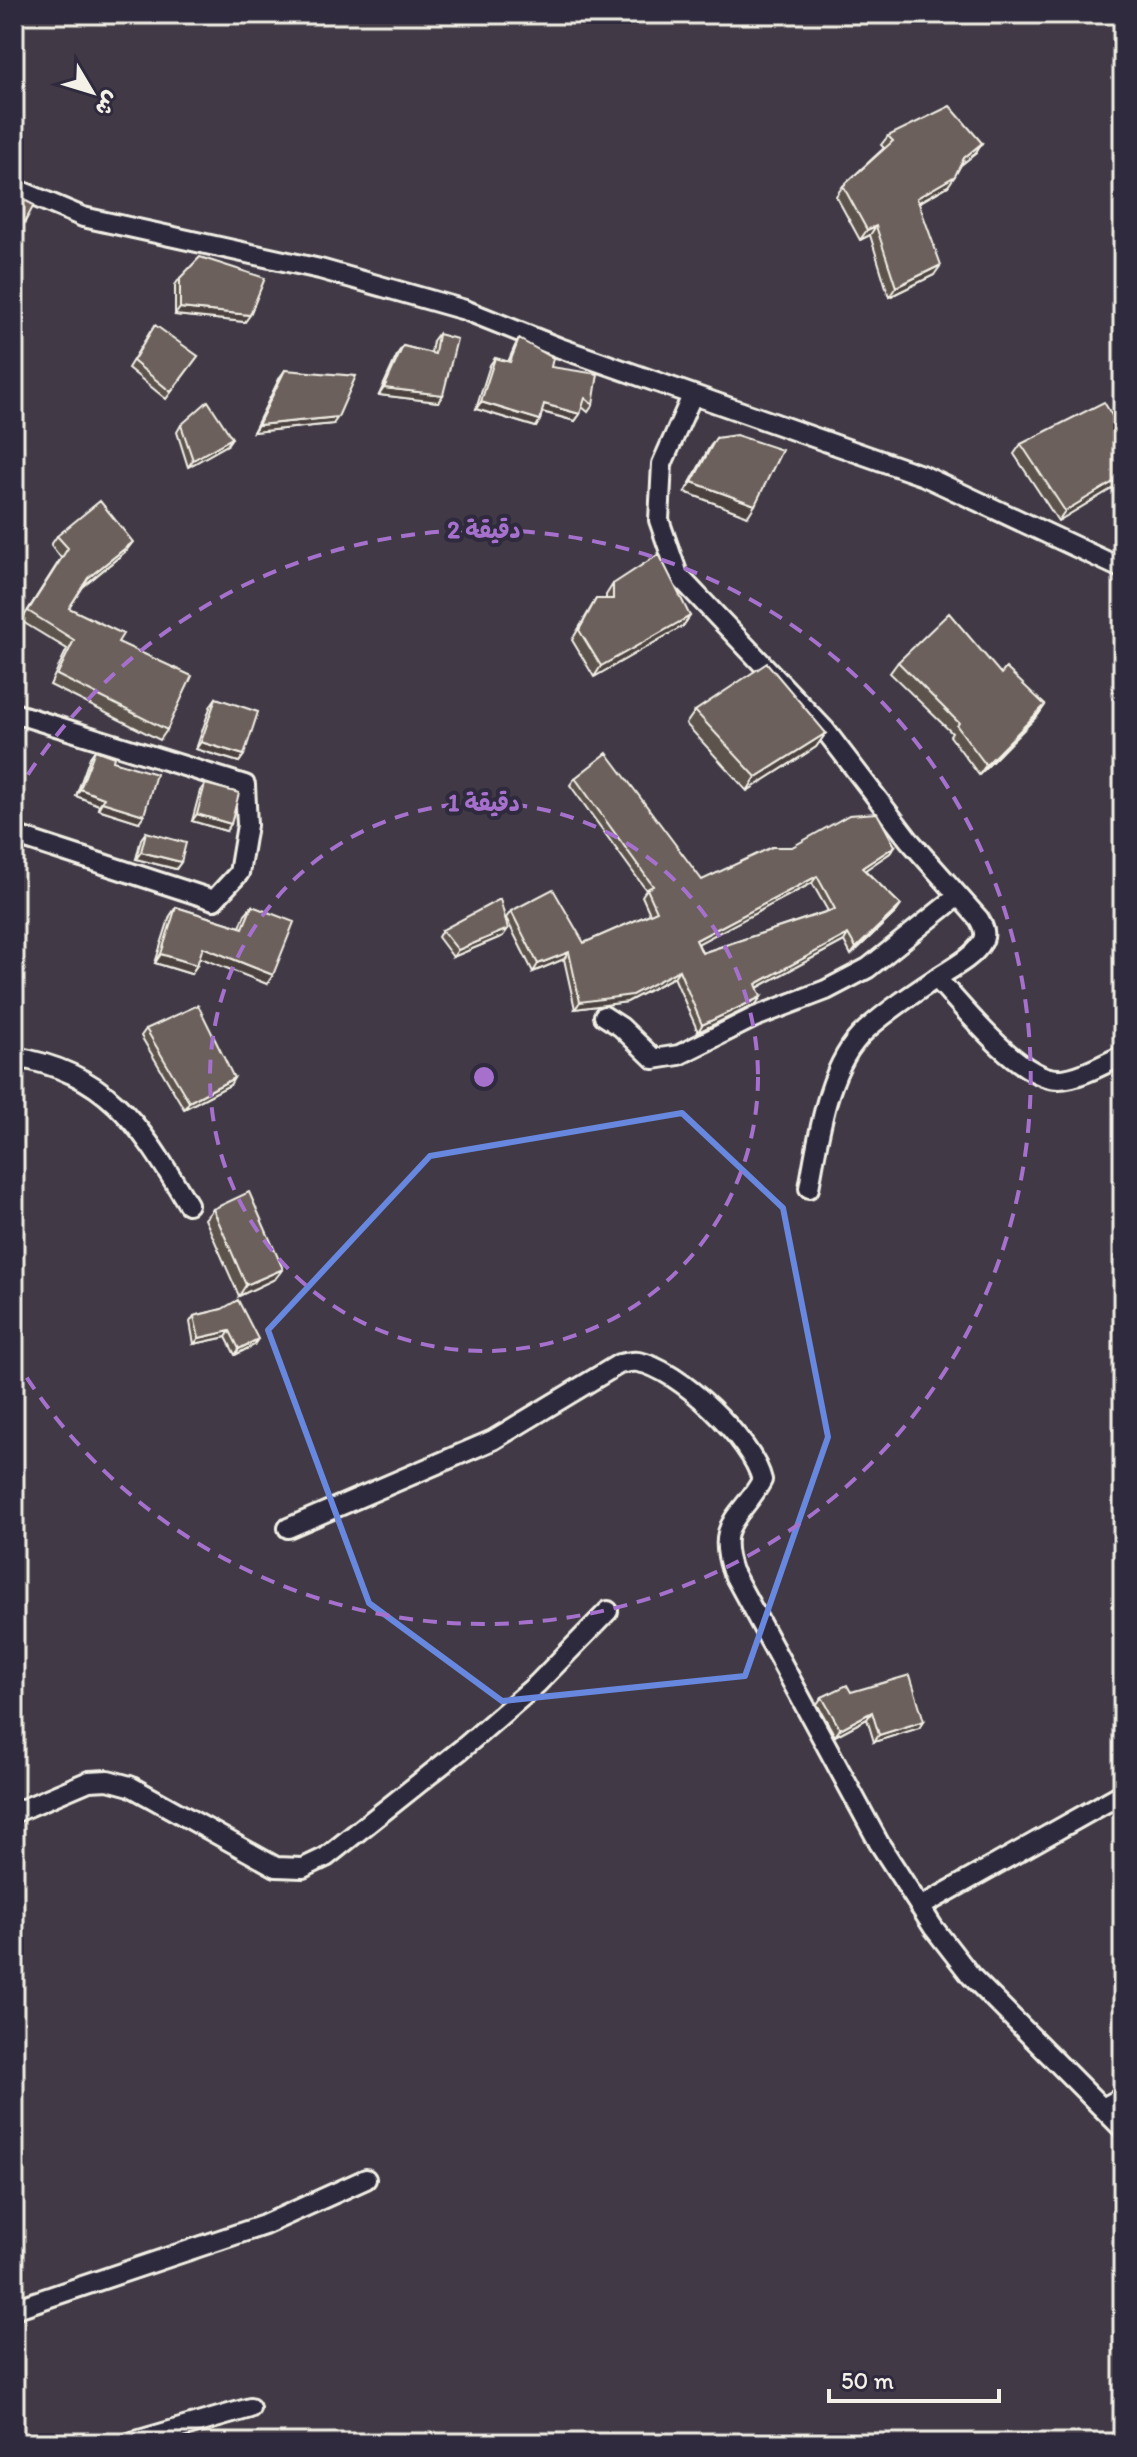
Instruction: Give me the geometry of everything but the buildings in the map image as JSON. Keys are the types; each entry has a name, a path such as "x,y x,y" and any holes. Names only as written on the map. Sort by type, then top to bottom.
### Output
{"street":[{"path":"14,188 83,217 320,269 465,310 692,396 924,476 1123,569"},
{"path":"692,396 662,464 659,520 678,575 825,730 909,840 979,919 985,931 983,941 968,957 863,1032 842,1061 822,1122 809,1188"},
{"path":"14,713 245,785 247,825 239,873 214,900 14,835"},
{"path":"604,1016 621,1027 654,1059 679,1055 755,1017 826,990 868,968 958,896"},
{"path":"936,978 1009,1054 1038,1075 1060,1080 1123,1055"},
{"path":"14,1057 38,1060 107,1095 143,1132 188,1204"},
{"path":"288,1528 493,1440 619,1364 637,1362 656,1369 688,1389 720,1415 759,1466 762,1480 727,1532 725,1550 732,1571 879,1843 920,1907 971,1976 1123,2129"},
{"path":"14,1813 89,1781 108,1780 130,1786 276,1867 303,1868 326,1857 463,1748 537,1684 608,1611"},
{"path":"920,1907 1123,1793"},
{"path":"1103,2108 1123,2097"},
{"path":"14,2309 264,2225 366,2179"},
{"path":"129,2443 250,2408"}],"highlighted area":[{"path":"682,1113 783,1208 828,1437 745,1676 502,1701 369,1603 268,1330 430,1156"}]}
